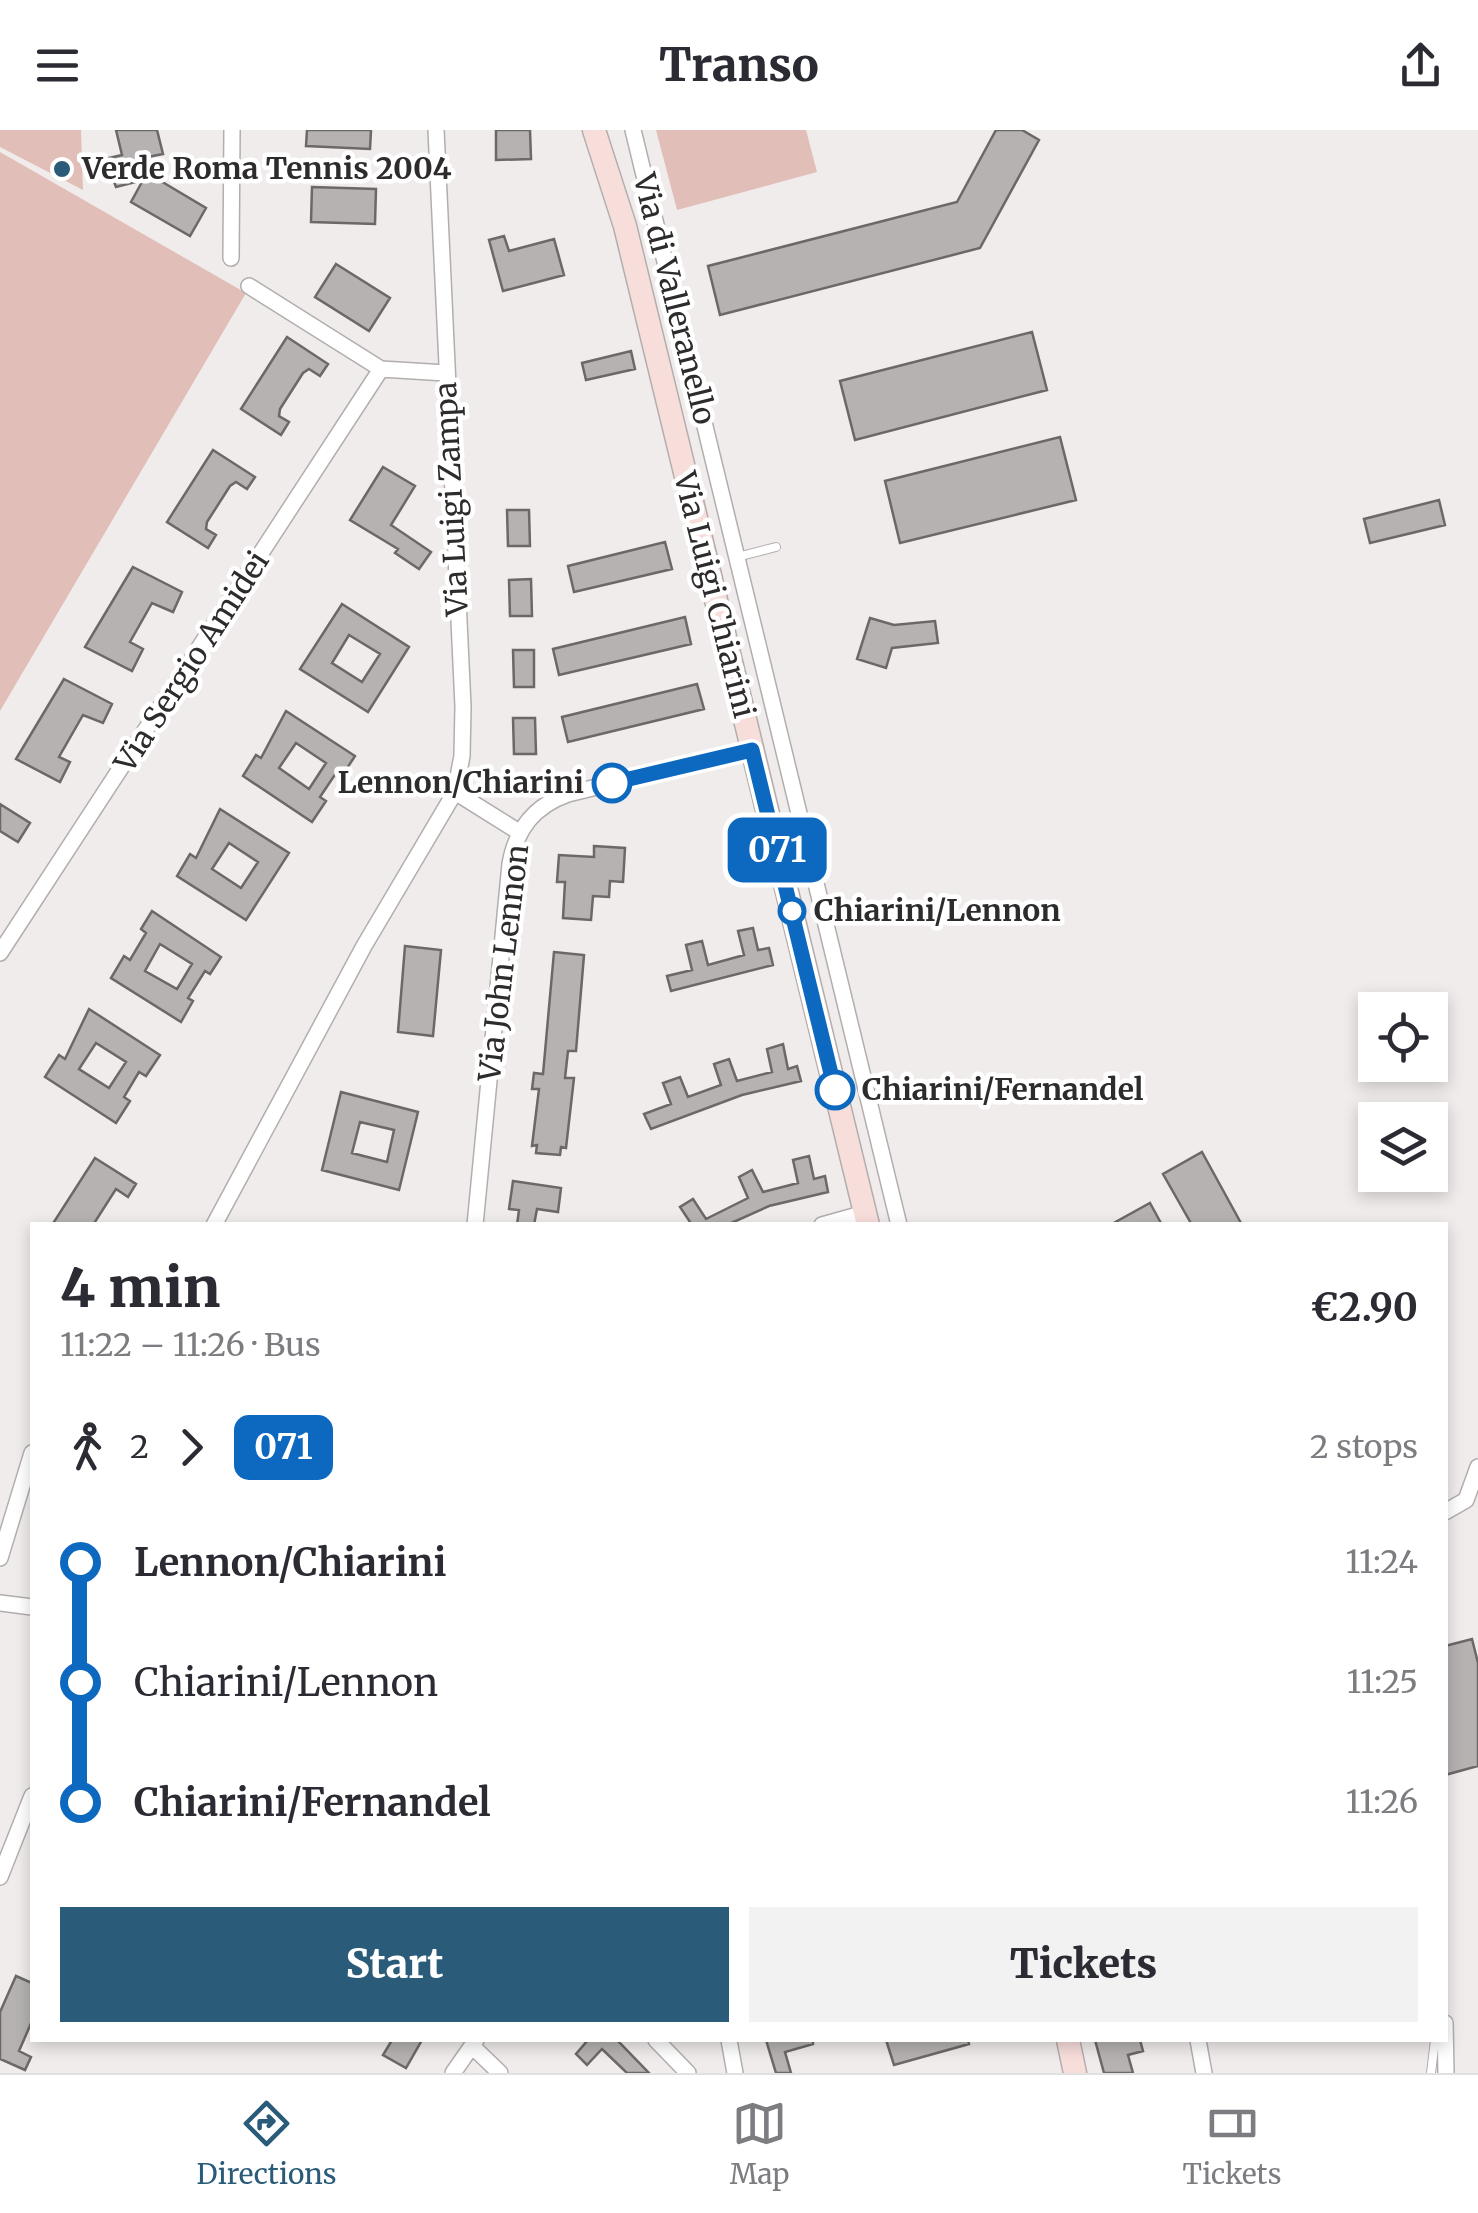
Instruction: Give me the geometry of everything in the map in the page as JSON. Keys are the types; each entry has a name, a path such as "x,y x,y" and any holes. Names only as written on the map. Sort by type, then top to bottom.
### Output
{"street":[{"path":"231,258 232,130"},
{"name":"Via Luigi Zampa","path":"436,130 463,706 462,756 454,792"},
{"name":"Via di Valleranello","path":"632,130 898,1222"},
{"name":"Via Luigi Chiarini","path":"598,134 625,226 867,1219"},
{"path":"249,286 381,370 446,373"},
{"name":"Via Sergio Amidei","path":"0,954 381,370"},
{"name":"Via John Lennon","path":"475,1222 510,864 519,832 542,807 568,794 752,750"},
{"path":"216,1222 364,946 454,792 519,832"},
{"path":"0,1558 30,1460"},
{"path":"1448,1510 1466,1500 1478,1467"},
{"path":"0,1603 30,1607"},
{"path":"0,1876 30,1801"},
{"path":"658,2042 688,2073"},
{"path":"729,2042 735,2073"},
{"path":"1068,2042 1076,2073"},
{"path":"1198,2042 1204,2073"},
{"path":"1445,2042 1446,2073"},
{"path":"453,2073 474,2043 500,2073"}],"lane":[{"path":"737,557 776,548"},
{"path":"1431,2073 1435,2042"}],"shaded area":[{"name":"Verde Roma Tennis 2004","path":"0,130 81,130 83,190 0,147"},
{"path":"656,130 806,130 817,172 677,210"},
{"path":"0,152 246,293 0,711"}],"building":[{"path":"116,130 157,130 163,154 148,157 154,177 206,208 190,236 131,202 143,180 116,187 105,159 122,155"},
{"path":"307,130 371,130 370,149 306,146"},
{"path":"496,130 530,130 531,159 496,160"},
{"path":"996,130 1022,130 1039,140 980,248 720,315 708,266 957,202"},
{"path":"312,187 376,189 375,224 311,222"},
{"path":"504,236 509,251 554,239 564,275 503,291 489,240"},
{"path":"336,264 390,298 369,331 315,297"},
{"path":"1032,332 1047,390 855,440 840,381"},
{"path":"287,337 328,364 320,376 309,369 303,373 280,409 279,416 289,422 281,435 241,409"},
{"path":"631,351 635,369 586,380 582,363"},
{"path":"1060,437 1076,500 900,543 885,481"},
{"path":"213,450 255,477 247,489 236,482 230,486 207,522 206,529 216,535 208,548 167,522"},
{"path":"383,467 415,486 391,525 431,552 419,569 395,553 398,549 350,520"},
{"path":"1439,500 1445,525 1370,543 1364,519"},
{"path":"507,510 529,510 530,546 508,546"},
{"path":"665,542 672,569 574,592 568,566"},
{"path":"133,567 182,592 173,612 152,603 130,642 143,649 132,671 85,647"},
{"path":"531,579 532,616 510,616 509,580"},
{"path":"342,604 409,647 368,712 300,669","holes":["349,635 380,654 362,682 332,663"]},
{"path":"685,617 691,644 559,675 553,649"},
{"path":"870,618 894,625 935,621 938,643 892,648 886,668 857,659"},
{"path":"513,650 534,650 534,687 514,687"},
{"path":"64,679 112,704 103,723 83,715 59,757 70,762 60,782 16,759"},
{"path":"697,684 704,709 568,742 562,717"},
{"path":"286,711 355,756 342,776 336,773 320,797 326,801 312,822 243,776 256,755 261,758","holes":["296,743 326,763 309,789 279,768"]},
{"path":"513,718 535,718 536,754 514,754"},
{"path":"0,804 30,823 18,842 0,831"},
{"path":"220,809 289,853 246,920 177,876 190,854 196,858","holes":["229,843 258,862 241,888 212,869"]},
{"path":"594,846 625,848 623,882 610,881 609,897 593,896 591,920 563,918 565,882 557,882 559,855 594,857"},
{"path":"152,911 221,957 210,974 205,971 188,998 193,1001 181,1022 111,978 124,956 130,960 146,933 141,929","holes":["160,944 192,964 177,989 145,971"]},
{"path":"753,928 758,950 769,948 773,965 671,991 667,976 692,970 686,945 702,941 708,965 744,955 738,931"},
{"path":"405,946 441,950 433,1036 398,1032"},
{"path":"554,952 584,955 576,1051 568,1051 565,1078 574,1078 566,1148 561,1147 560,1155 536,1153 537,1145 532,1146 539,1089 532,1089 534,1073 543,1074"},
{"path":"89,1009 160,1055 146,1076 139,1072 124,1097 130,1101 116,1123 45,1077 59,1055 65,1059","holes":["96,1043 126,1062 109,1088 79,1069"]},
{"path":"783,1044 788,1069 797,1066 801,1081 742,1095 651,1129 644,1114 671,1104 663,1083 680,1077 688,1097 721,1085 714,1064 729,1059 737,1081 772,1072 767,1049"},
{"path":"341,1092 418,1112 399,1190 322,1170","holes":["360,1122 394,1130 387,1162 352,1153"]},
{"path":"1202,1152 1240,1222 1190,1222 1163,1174"},
{"path":"809,1156 814,1179 825,1176 828,1192 769,1206 734,1222 690,1222 680,1207 693,1199 706,1219 748,1198 739,1177 752,1170 763,1192 798,1183 793,1160"},
{"path":"95,1158 136,1184 128,1197 116,1189 95,1222 54,1222"},
{"path":"513,1181 561,1188 558,1212 537,1209 535,1222 517,1222 519,1210 509,1209"},
{"path":"1150,1203 1160,1222 1115,1222"},
{"path":"1472,1639 1478,1663 1478,1766 1448,1774 1448,1645"},
{"path":"16,1976 30,1982 30,2026 19,2051 31,2057 25,2070 0,2059 0,2012"},
{"path":"391,2042 421,2042 406,2068 383,2055"},
{"path":"586,2042 619,2042 649,2073 627,2073 602,2049 587,2065 576,2054"},
{"path":"767,2042 813,2042 785,2052 791,2073 776,2073"},
{"path":"887,2042 968,2042 969,2044 894,2065"},
{"path":"1096,2042 1141,2042 1143,2051 1128,2055 1133,2073 1104,2073"}],"bus line":[{"name":"071","path":"612,783 752,750 835,1090"}],"place":[{"name":"Verde Roma Tennis 2004","path":"62,169"},
{"name":"Lennon/Chiarini","path":"612,783"},
{"name":"Chiarini/Lennon","path":"792,911"},
{"name":"Chiarini/Fernandel","path":"835,1090"}]}
